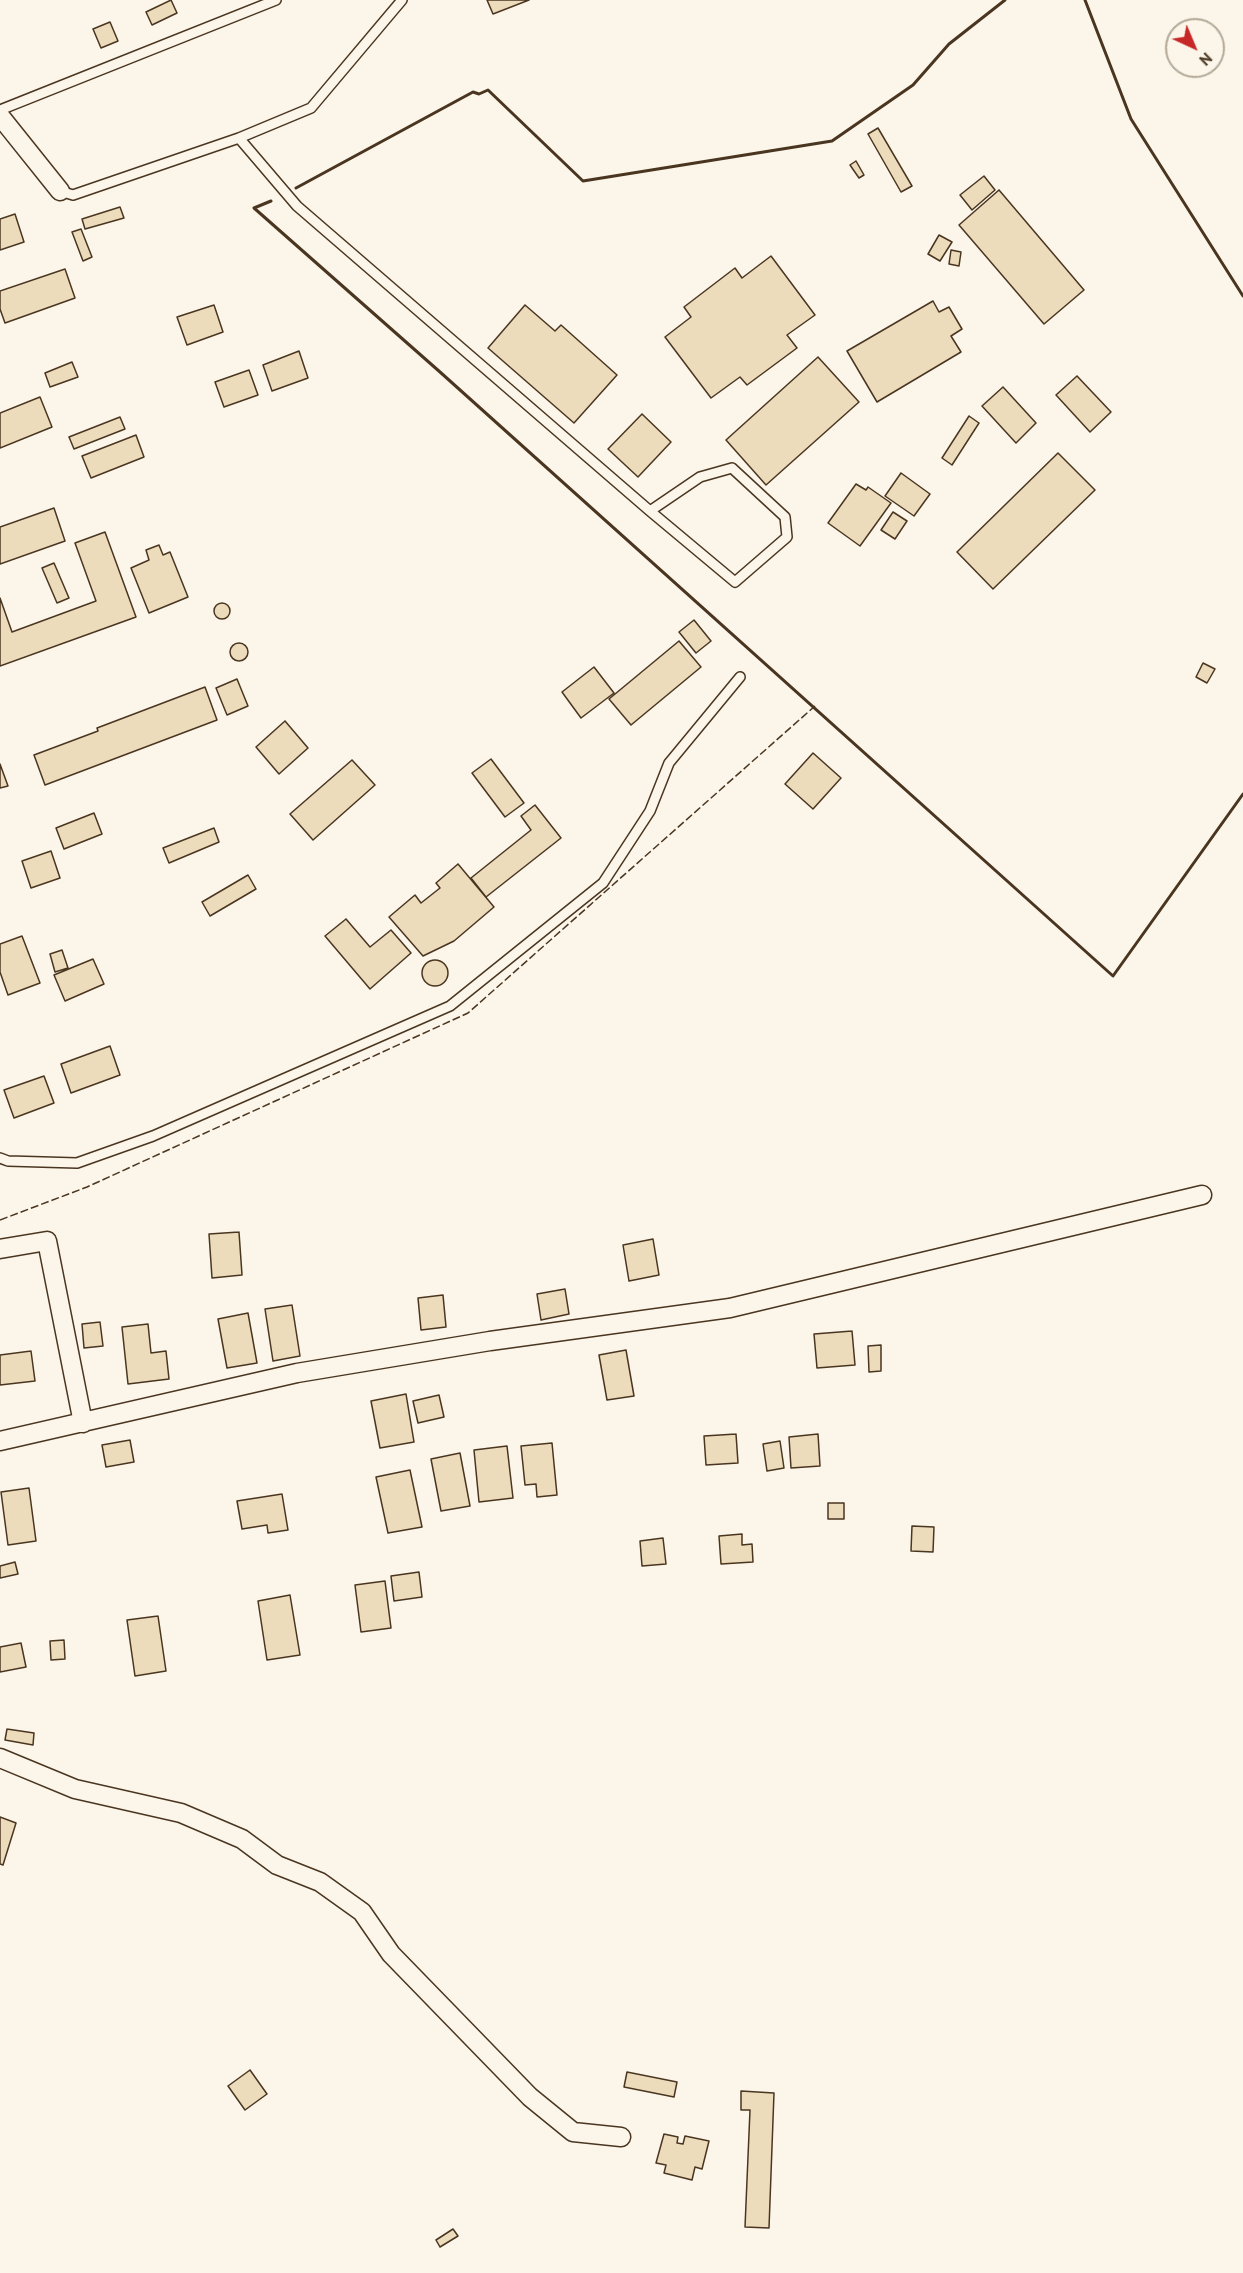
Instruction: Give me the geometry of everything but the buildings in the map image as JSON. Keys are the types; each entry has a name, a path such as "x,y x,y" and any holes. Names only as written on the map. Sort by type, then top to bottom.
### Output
{"street":[{"path":"0,116 60,192"},
{"path":"0,1441 297,1373 490,1341 730,1308 1202,1195"},
{"path":"0,1249 47,1241 83,1423"},
{"path":"0,1758 75,1789 181,1813 242,1839 277,1865 320,1882 362,1912 391,1954 530,2097 573,2132 621,2138"}],"lane":[{"path":"0,110 276,0"},
{"path":"60,192 73,195 239,138 311,108 402,0"},
{"path":"239,138 297,206 650,511 735,582 787,537 785,517 732,468 700,477 650,511"},
{"path":"0,1158 8,1161 77,1163 153,1136 450,1006 603,883 650,811 669,763 740,677"}],"fence":[{"path":"0,1220 87,1187 468,1013 815,706"}],"wall":[{"path":"296,188 473,92 479,94 488,90 583,181 832,141 913,85 949,44 1005,0"},
{"path":"1085,0 1131,119 1243,296"},
{"path":"271,201 254,208 1113,976 1243,794"}]}
